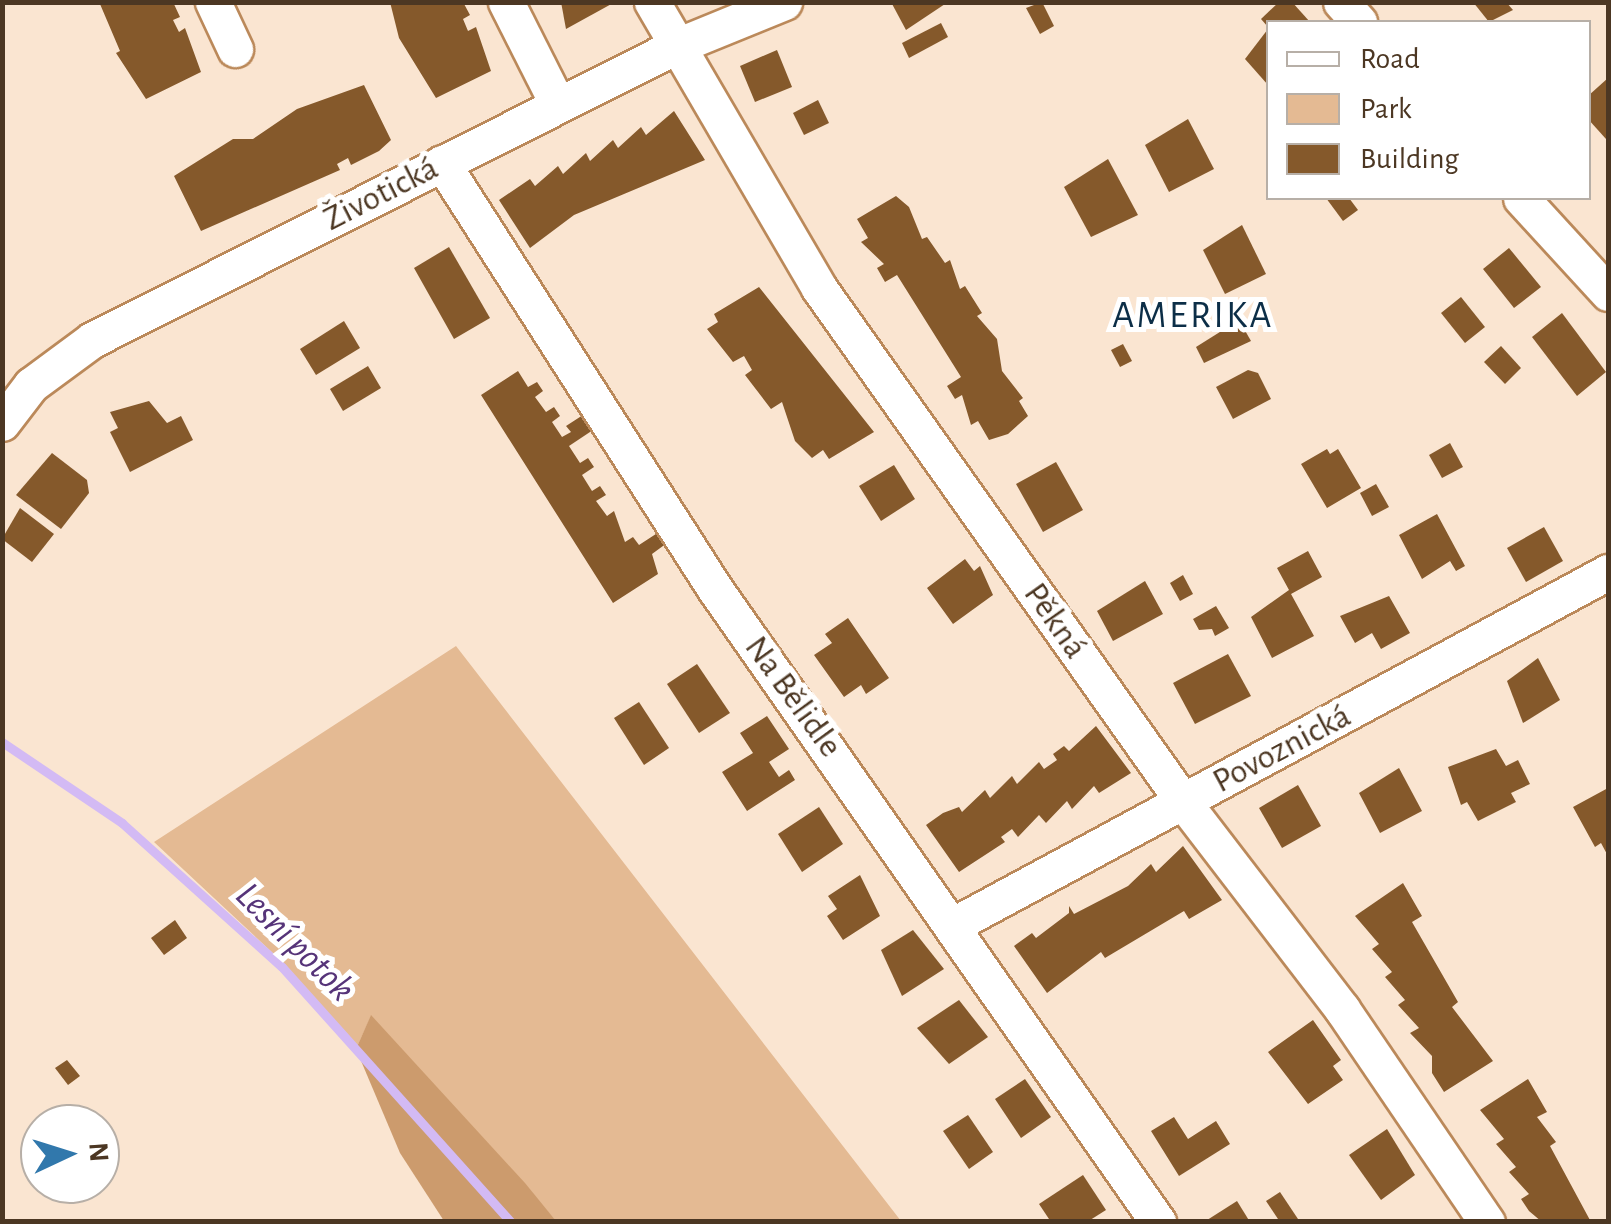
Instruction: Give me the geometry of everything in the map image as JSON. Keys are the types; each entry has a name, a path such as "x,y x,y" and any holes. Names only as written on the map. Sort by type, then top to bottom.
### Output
{"street":[{"path":"213,2 235,49"},
{"path":"506,2 558,105"},
{"name":"Pěkná","path":"652,2 674,47 702,78 820,288 1184,803 1342,1009 1486,1222"},
{"name":"Životická","path":"2,423 31,385 92,340 674,47 784,2"},
{"name":"Na Bělidle","path":"442,164 716,589 955,924 1158,1222"},
{"path":"1522,200 1608,293"},
{"name":"Povoznická","path":"955,924 1608,572"}],"green space":[{"path":"456,646 901,1221 556,1221 371,1016 356,1049 277,957 154,842"}],"shaded area":[{"path":"371,1015 556,1221 444,1221 400,1153 356,1049"}],"building":[{"path":"173,2 180,17 173,20 179,32 185,28 201,72 146,99 116,53 120,51 100,4"},
{"path":"390,2 463,2 470,15 463,19 468,31 476,27 491,71 436,98 399,38"},
{"path":"561,2 615,2 566,29"},
{"path":"891,2 948,2 906,30"},
{"path":"1042,2 1054,26 1040,34 1026,8"},
{"path":"1279,2 1292,2 1308,20 1266,20 1266,25 1261,19"},
{"path":"1473,2 1506,2 1513,10 1493,20 1487,20"},
{"path":"941,23 948,37 909,58 902,43"},
{"path":"1266,32 1266,83 1245,59"},
{"path":"777,50 792,87 755,102 740,66"},
{"path":"1608,78 1606,139 1591,122 1591,93"},
{"path":"364,85 391,140 379,151 351,165 348,158 337,164 340,170 201,231 174,176 233,139 253,139 297,109"},
{"path":"818,100 829,123 804,135 793,113"},
{"path":"674,111 705,160 574,215 530,248 499,200 530,179 535,186 558,166 563,174 586,153 590,161 613,140 618,148 641,127 646,135"},
{"path":"1188,119 1214,169 1169,192 1145,145"},
{"path":"1108,159 1138,215 1091,237 1064,187"},
{"path":"896,196 909,207 922,239 927,237 945,263 950,260 960,289 965,286 982,313 977,316 997,339 1002,371 1023,398 1019,401 1028,416 1008,434 989,440 978,421 971,425 962,395 955,399 947,386 961,377 897,275 885,282 877,268 884,264 861,242 868,238 857,219"},
{"path":"1327,200 1350,200 1358,210 1343,221"},
{"path":"1242,225 1266,274 1225,294 1203,250"},
{"path":"449,247 490,318 454,339 414,268"},
{"path":"1509,248 1541,287 1514,308 1483,269"},
{"path":"759,287 874,432 829,459 823,450 812,458 795,441 782,402 771,409 745,375 752,370 744,356 733,362 707,329 718,322 714,314"},
{"path":"1461,297 1485,327 1465,343 1441,313"},
{"path":"1562,313 1606,372 1577,396 1532,337"},
{"path":"1239,320 1251,341 1204,363 1196,347"},
{"path":"344,321 360,348 316,375 300,349"},
{"path":"1123,344 1132,361 1120,367 1111,350"},
{"path":"1501,346 1521,368 1505,384 1484,362"},
{"path":"368,366 381,388 343,411 330,389"},
{"path":"1248,370 1258,373 1271,399 1233,419 1216,387"},
{"path":"518,371 528,387 537,382 543,391 535,397 546,412 554,407 560,416 552,422 562,437 571,432 566,426 583,415 593,430 569,446 580,463 588,458 594,467 582,475 592,491 600,486 606,495 596,501 607,516 614,511 625,542 633,537 639,545 659,532 667,543 652,554 658,574 613,603 481,395"},
{"path":"149,401 167,423 181,416 193,440 130,472 110,432 118,428 110,412"},
{"path":"1450,443 1463,467 1442,478 1429,455"},
{"path":"1327,449 1330,454 1338,449 1361,488 1327,508 1301,464"},
{"path":"52,453 87,480 89,493 61,529 16,495"},
{"path":"1056,462 1083,510 1043,532 1016,484"},
{"path":"894,465 915,499 881,521 859,486"},
{"path":"1376,484 1389,507 1372,516 1360,493"},
{"path":"20,508 54,534 32,562 2,539"},
{"path":"1437,514 1465,566 1456,571 1450,561 1422,579 1399,535"},
{"path":"1544,527 1563,561 1526,582 1507,548"},
{"path":"1308,551 1322,577 1291,594 1314,636 1272,658 1251,617 1289,590 1277,568"},
{"path":"965,559 974,571 980,566 993,595 953,624 927,588"},
{"path":"1183,575 1193,594 1180,601 1170,583"},
{"path":"1145,581 1163,614 1113,641 1097,611"},
{"path":"1389,596 1410,633 1381,649 1372,633 1355,643 1340,616"},
{"path":"1216,606 1229,628 1215,636 1212,629 1199,630 1193,619"},
{"path":"848,618 889,678 866,694 861,685 844,697 814,655 832,643 825,634"},
{"path":"1228,654 1251,696 1195,724 1173,683"},
{"path":"1538,658 1560,700 1523,723 1507,681"},
{"path":"697,664 730,713 699,733 667,684"},
{"path":"639,702 669,748 644,765 614,718"},
{"path":"767,716 789,749 769,762 779,777 789,770 795,780 747,811 722,772 753,753 740,733"},
{"path":"1096,726 1131,773 1099,793 1094,786 1072,809 1067,801 1046,823 1039,815 1018,837 1012,829 1001,837 1005,842 959,872 926,825 959,807 962,812 985,790 990,798 1012,776 1017,784 1039,762 1044,769 1057,760 1053,754 1064,746 1069,751"},
{"path":"1496,749 1506,766 1518,760 1530,784 1511,793 1516,802 1478,821 1467,802 1461,805 1448,767"},
{"path":"1399,768 1422,811 1380,833 1359,793"},
{"path":"1298,785 1321,826 1282,848 1259,808"},
{"path":"1608,788 1608,856 1601,843 1595,847 1573,807"},
{"path":"819,807 843,844 802,872 778,834"},
{"path":"1183,846 1222,900 1189,919 1184,911 1105,958 1101,952 1047,993 1014,946 1032,933 1036,938 1069,913 1069,906 1074,914 1128,886 1151,864 1156,872"},
{"path":"860,875 880,916 843,940 827,916 837,909 828,896"},
{"path":"1403,883 1422,916 1412,922 1458,1002 1452,1007 1493,1061 1444,1092 1432,1073 1432,1056 1410,1033 1419,1028 1398,1005 1405,1000 1385,977 1392,972 1372,949 1379,944 1355,916"},
{"path":"175,920 187,938 164,955 151,938"},
{"path":"913,930 944,969 902,996 881,950"},
{"path":"959,1000 988,1037 949,1064 917,1028"},
{"path":"1313,1020 1341,1060 1333,1066 1343,1080 1308,1104 1268,1052"},
{"path":"67,1060 80,1076 68,1085 55,1068"},
{"path":"1025,1079 1051,1117 1021,1138 995,1099"},
{"path":"1528,1079 1547,1112 1537,1117 1556,1142 1550,1146 1591,1222 1542,1222 1529,1211 1521,1199 1529,1194 1509,1172 1516,1167 1496,1144 1504,1139 1480,1110"},
{"path":"968,1115 993,1152 969,1169 943,1131"},
{"path":"1174,1117 1188,1139 1216,1121 1230,1144 1179,1176 1151,1131"},
{"path":"1387,1129 1415,1175 1381,1200 1349,1155"},
{"path":"1083,1175 1106,1210 1087,1222 1051,1222 1039,1204"},
{"path":"1280,1192 1300,1222 1280,1222 1266,1201"},
{"path":"1237,1201 1250,1222 1204,1222"}],"waterway":[{"name":"Lesní potok","path":"2,742 122,823 282,967 511,1222"}],"district":[{"name":"AMERIKA","path":"1193,317"}]}
